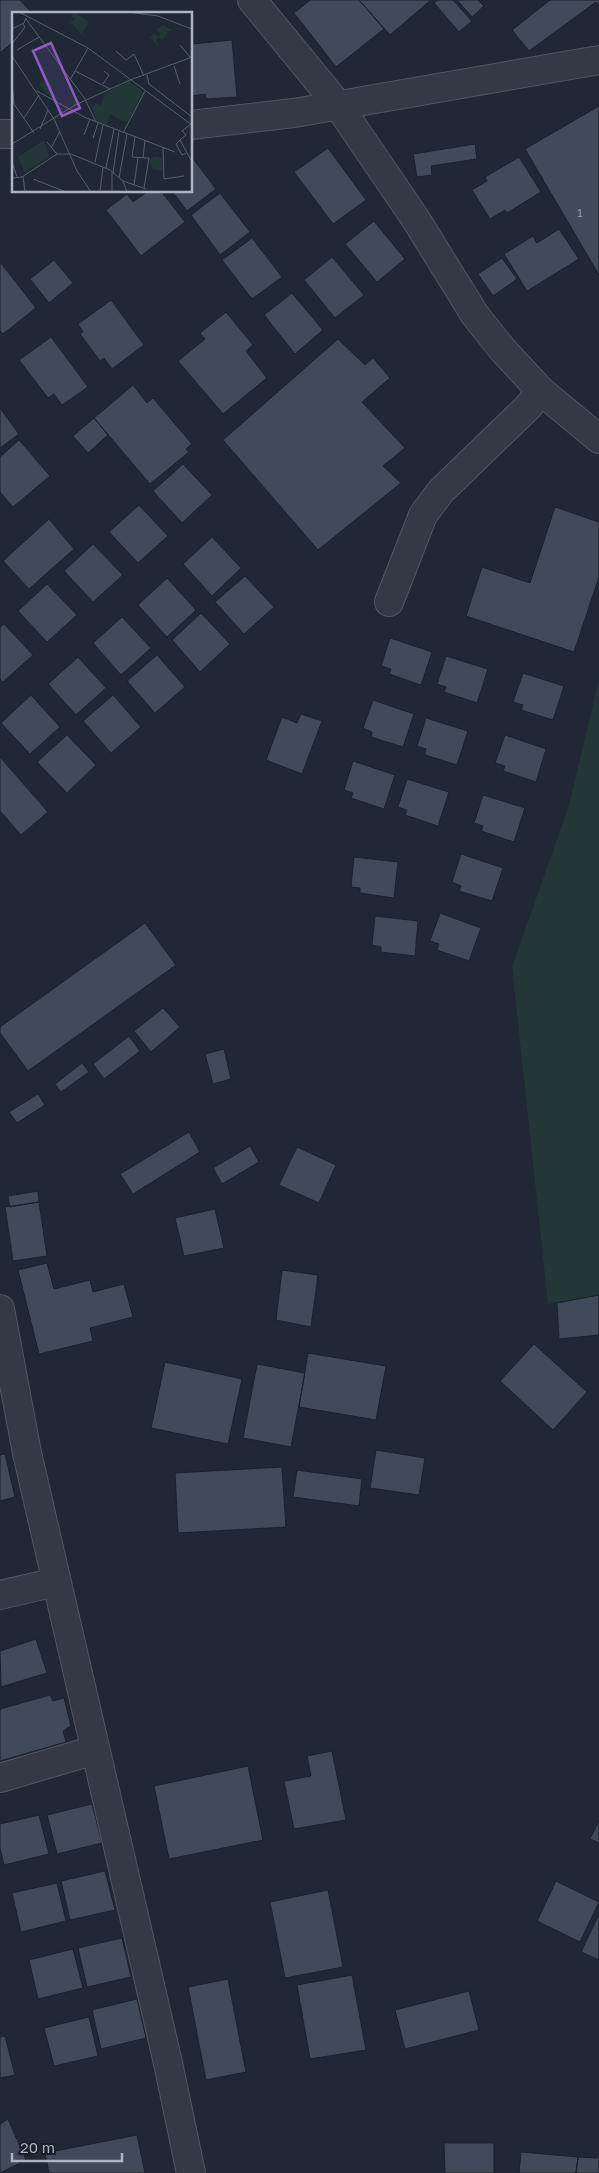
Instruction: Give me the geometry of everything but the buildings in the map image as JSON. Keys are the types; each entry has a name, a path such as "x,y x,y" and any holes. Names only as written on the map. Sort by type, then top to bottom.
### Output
{"street":[{"path":"252,0 338,105 414,218 475,315 502,349 541,391 599,439"},
{"path":"192,125 338,105 599,60"},
{"path":"388,602 423,515 441,491 541,391"},
{"path":"0,1309 18,1410 56,1582 168,2063 191,2173"},
{"path":"0,1595 56,1582"},
{"path":"0,1778 96,1750"}],"shaded area":[{"path":"599,679 599,1295 548,1304 512,967 569,805"}]}
